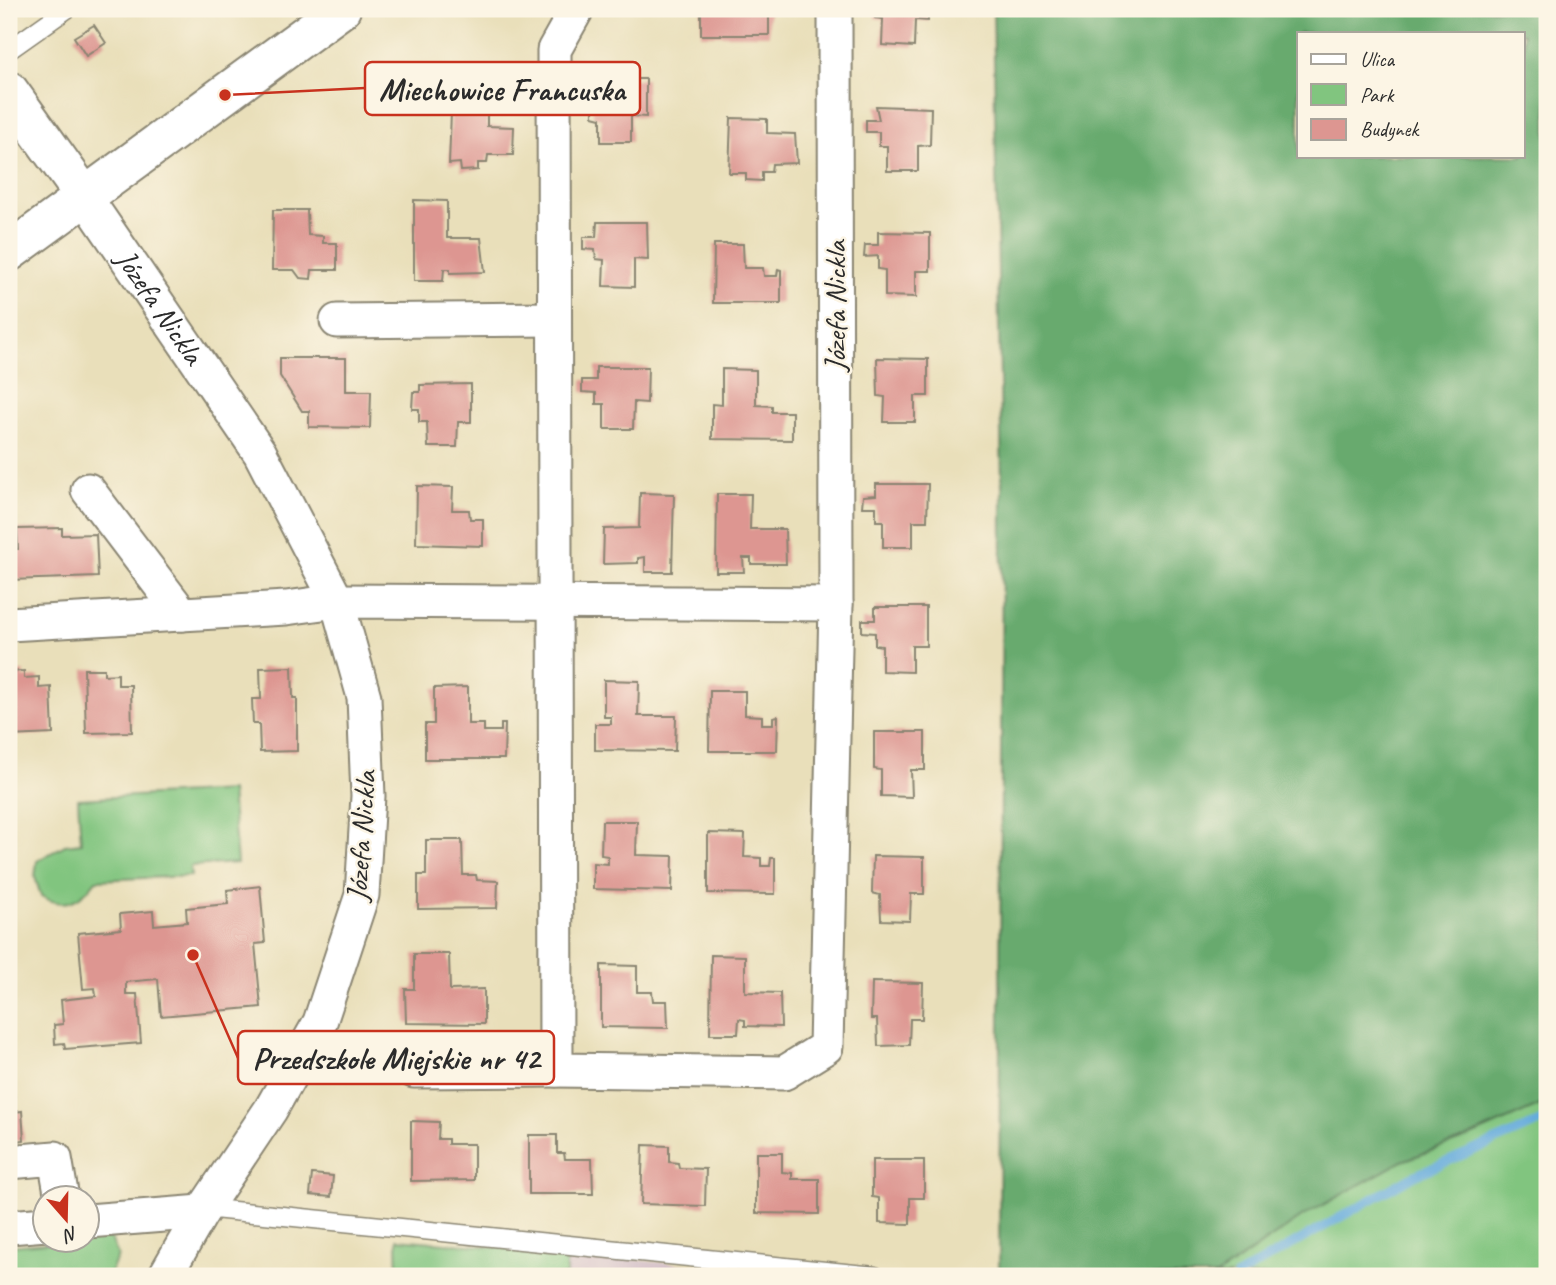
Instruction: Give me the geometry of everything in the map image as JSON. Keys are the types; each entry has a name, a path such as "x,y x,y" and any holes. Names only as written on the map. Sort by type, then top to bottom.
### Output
{"main road":[{"path":"9,253 341,9"},
{"path":"9,91 85,197"}],"street":[{"path":"556,1070 554,50 577,9"},
{"name":"Józefa Nickla","path":"414,1071 784,1073 825,1047 836,604 835,9"},
{"name":"Józefa Nickla","path":"85,197 260,453 337,601 364,697 369,796 362,895 320,1022 271,1109 203,1210 166,1276"},
{"path":"337,321 554,319"},
{"path":"88,491 182,614"},
{"path":"9,624 182,614 337,601 836,604"},
{"path":"9,1162 55,1158 60,1184"},
{"path":"102,1220 203,1210"},
{"path":"9,1227 32,1225"}],"lane":[{"path":"9,50 67,9"},
{"path":"203,1210 875,1276"}],"shaded area":[{"path":"566,1253 800,1276 566,1276"}],"green space":[{"path":"993,9 1547,9 1547,1102 1464,1139 1402,1161 1303,1216 1216,1276 999,1276 1002,488"},
{"path":"231,791 237,863 190,866 191,876 96,880 78,898 65,903 41,896 35,877 37,861 65,845 81,843 78,799"},
{"path":"1547,1102 1547,1276 1216,1276 1303,1216 1402,1161 1464,1139"},
{"path":"111,1238 118,1256 109,1276 9,1276 9,1246 32,1244 32,1254 102,1254 102,1239"},
{"path":"397,1239 566,1253 566,1276 398,1276"}],"building":[{"path":"701,9 769,9 769,35 701,35"},
{"path":"875,9 928,9 928,21 915,20 914,47 882,45 883,19 875,18"},
{"path":"94,25 106,43 86,56 74,37"},
{"path":"594,79 646,79 646,117 631,116 631,142 601,142 601,118 593,116 593,103 580,103 581,91 593,91"},
{"path":"876,106 931,108 930,145 918,146 918,171 887,171 887,146 879,146 879,132 866,132 866,120 879,120"},
{"path":"451,112 487,112 487,126 514,127 513,155 488,155 487,163 478,163 478,170 461,171 460,163 449,164"},
{"path":"731,118 767,119 767,133 795,134 797,163 772,164 771,172 762,172 762,181 746,180 746,173 729,173"},
{"path":"414,200 447,201 447,238 481,238 485,272 450,273 450,269 444,269 443,281 414,281"},
{"path":"273,210 307,210 308,235 323,236 323,243 337,243 337,270 312,270 311,279 300,278 294,270 272,270"},
{"path":"597,222 647,222 648,260 634,259 634,287 603,286 604,260 596,259 595,250 583,249 583,237 596,237"},
{"path":"878,232 930,233 930,271 916,271 916,297 885,296 885,270 878,269 878,256 864,257 865,245 878,245"},
{"path":"714,244 743,244 744,268 763,268 764,276 777,276 778,269 781,270 781,303 713,303"},
{"path":"280,358 346,358 346,391 371,391 370,428 309,427 309,411 302,411 280,376"},
{"path":"877,358 928,359 928,396 915,396 915,422 884,422 885,397 878,396"},
{"path":"596,367 648,367 647,403 634,402 633,429 604,429 604,404 596,404 596,393 582,392 582,380 596,380"},
{"path":"722,369 756,370 756,405 772,406 772,412 792,412 792,440 712,439 712,404 722,405"},
{"path":"471,384 471,422 458,422 457,447 428,447 427,422 419,422 419,409 412,409 413,392 420,392 420,385"},
{"path":"876,484 928,484 927,521 913,521 913,547 883,547 883,521 876,521 876,507 862,507 863,496 876,495"},
{"path":"417,486 453,487 452,510 469,510 470,519 483,519 483,546 416,544"},
{"path":"640,493 674,494 672,572 645,572 645,557 638,558 638,563 603,564 604,529 639,528"},
{"path":"717,494 751,494 750,529 785,529 786,564 751,564 751,558 743,558 744,572 716,572"},
{"path":"62,528 62,535 96,534 98,577 9,580 9,549 18,549 17,529"},
{"path":"875,607 926,607 926,646 912,646 912,672 882,671 882,646 875,645 875,633 862,632 862,620 875,620"},
{"path":"292,667 293,698 297,698 297,751 260,752 259,724 253,724 252,699 261,699 260,668"},
{"path":"84,669 104,669 104,675 118,674 118,685 131,685 132,732 86,733"},
{"path":"24,671 24,678 39,677 39,688 51,687 53,734 9,736 9,672"},
{"path":"604,680 639,681 638,716 676,716 675,751 595,750 595,724 611,724 611,717 604,717"},
{"path":"468,687 468,724 484,724 484,731 501,731 501,724 505,724 504,759 425,759 425,724 434,724 434,688"},
{"path":"710,691 745,691 745,715 762,716 762,724 773,724 773,717 778,716 777,751 709,751"},
{"path":"874,732 925,732 925,770 911,770 912,797 881,796 881,770 874,769"},
{"path":"602,821 637,821 636,855 673,856 672,891 593,889 593,863 608,864 608,856 601,855"},
{"path":"708,833 745,834 744,857 761,858 761,866 770,866 771,858 775,858 775,894 708,893"},
{"path":"426,840 462,840 463,875 476,875 477,880 498,881 497,908 418,909 418,875 426,875"},
{"path":"873,856 924,857 924,894 911,894 910,921 881,920 880,895 872,893"},
{"path":"260,886 265,943 255,944 261,1007 161,1016 158,979 126,982 126,994 137,994 141,1043 65,1049 64,1043 55,1044 54,1025 63,1024 61,1000 96,996 95,988 83,989 78,933 121,929 120,914 153,911 154,925 187,922 186,908 228,904 227,890"},
{"path":"414,954 449,954 450,990 484,989 484,1024 406,1023 405,989 414,989"},
{"path":"711,955 745,956 745,992 780,993 781,1027 745,1026 745,1020 739,1019 738,1034 710,1034"},
{"path":"601,965 637,966 637,992 652,992 653,1001 667,1001 668,1028 601,1027"},
{"path":"872,982 923,983 922,1019 910,1019 909,1045 878,1046 877,1019 871,1019"},
{"path":"14,1093 15,1112 22,1111 24,1140 9,1142 9,1094"},
{"path":"411,1121 439,1122 438,1139 448,1139 448,1144 474,1144 474,1180 411,1181"},
{"path":"529,1135 557,1135 557,1153 564,1153 565,1159 592,1159 593,1194 529,1194"},
{"path":"643,1145 669,1146 669,1162 678,1163 679,1168 706,1169 705,1206 641,1204"},
{"path":"756,1153 782,1153 782,1172 792,1173 792,1179 819,1179 819,1214 756,1213"},
{"path":"872,1160 924,1160 924,1198 910,1198 910,1224 879,1223 879,1198 872,1197"},
{"path":"312,1174 333,1176 331,1197 310,1195"}],"waterway":[{"path":"1237,1276 1411,1177 1547,1119"},
{"path":"1027,1274 1047,1276"}],"place":[{"name":"Miechowice Francuska","path":"225,95"},
{"name":"Przedszkole Miejskie nr 42","path":"193,955"}]}
